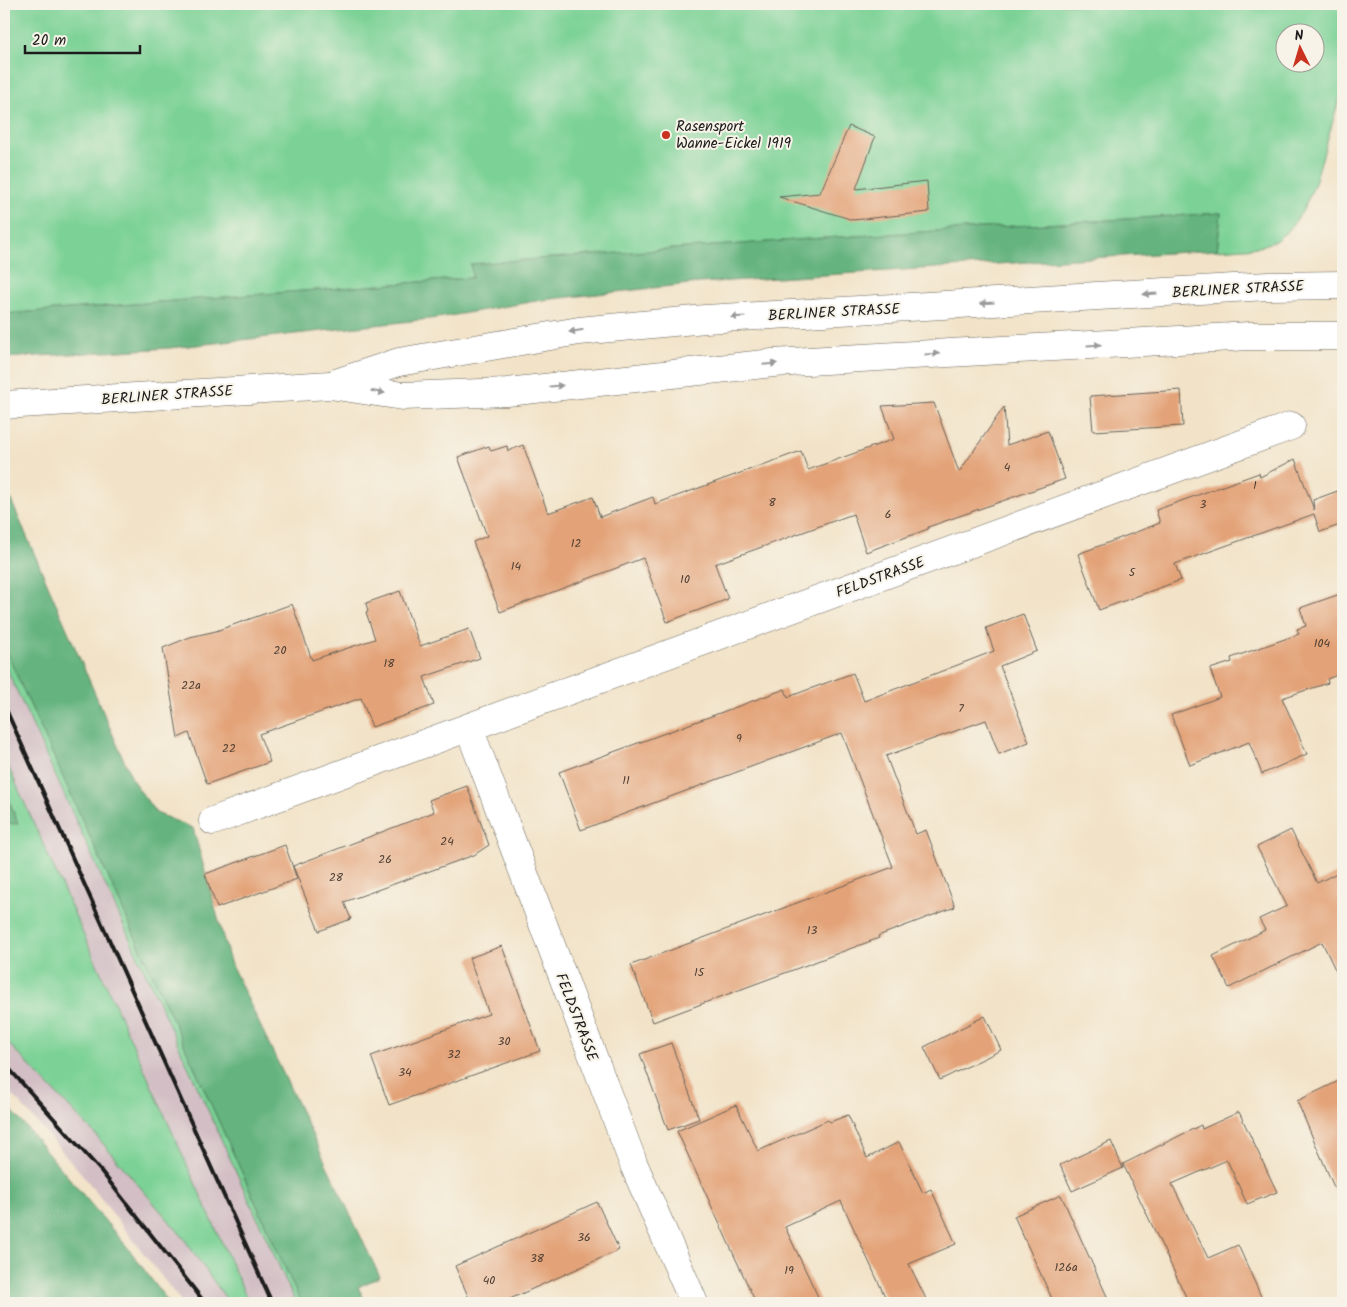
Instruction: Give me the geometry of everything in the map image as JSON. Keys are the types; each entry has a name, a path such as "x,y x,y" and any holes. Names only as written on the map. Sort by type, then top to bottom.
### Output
{"main road":[{"name":"BERLINER STRASSE","path":"330,384 399,362 580,331 705,319 1268,286 1343,285"},
{"name":"BERLINER STRASSE","path":"4,405 330,384 402,396 498,392 773,363 1250,336 1343,336"},
{"name":"FELDSTRASSE","path":"213,821 1291,426"},
{"name":"FELDSTRASSE","path":"469,728 634,1165 694,1303"}],"shaded area":[{"path":"4,663 206,1101 296,1303 249,1303 4,757"},
{"path":"4,1039 93,1132 182,1236 229,1303 182,1303 82,1174 4,1085"}],"green space":[{"name":"Rasensport Wanne-Eickel 1919","path":"4,4 1343,4 1343,79 1341,93 1314,186 1302,212 1289,230 1275,241 1259,247 1217,250 1221,213 809,239 471,264 472,278 4,314"},
{"path":"1221,213 1217,250 699,283 542,300 438,318 170,348 4,358 4,314 472,278 471,264 809,239"},
{"path":"4,484 133,781 156,813 193,828 230,962 380,1277 358,1287 366,1303 301,1303 4,647"},
{"path":"4,647 301,1303 296,1303 4,663"},
{"path":"4,757 249,1303 229,1303 182,1236 93,1132 4,1039 4,823 18,823 4,788"},
{"path":"4,788 18,824 4,823"},
{"path":"4,1101 128,1248 169,1303 4,1303"}],"building":[{"path":"849,126 875,137 856,189 927,181 929,212 853,220 779,197 820,193"},
{"path":"1181,390 1183,426 1093,431 1090,396"},
{"path":"934,403 959,472 1004,407 1007,445 1048,431 1065,479 928,527 928,529 866,552 853,514 715,564 728,599 667,622 643,558 500,612 473,542 487,536 458,457 489,446 491,451 507,446 508,451 523,445 548,513 593,497 600,517 653,497 655,504 801,451 808,470 894,439 882,406"},
{"path":"1295,459 1314,510 1313,500 1343,489 1343,524 1320,532 1314,514 1175,564 1181,580 1099,610 1078,554 1160,523 1156,510 1259,473 1260,477"},
{"path":"400,591 420,646 469,629 480,658 424,677 434,705 372,727 361,698 259,734 270,762 207,784 189,733 178,738 163,648 190,637 216,631 292,604 312,660 375,639 366,612 368,611 366,603"},
{"path":"1343,593 1343,673 1327,679 1328,683 1282,698 1307,754 1262,774 1249,742 1190,765 1171,715 1220,697 1210,669 1232,662 1231,658 1299,634 1297,629 1306,626 1300,608"},
{"path":"1023,614 1037,651 1000,666 1029,742 999,754 986,720 886,756 916,834 926,830 955,907 878,936 879,938 653,1022 631,965 893,867 842,733 581,830 559,772 785,689 788,697 853,673 864,701 994,651 986,628"},
{"path":"467,786 489,845 474,855 344,902 351,919 319,931 293,866 434,812 429,800"},
{"path":"1291,830 1317,883 1343,870 1343,986 1322,942 1229,988 1213,956 1265,930 1259,919 1287,906 1257,847"},
{"path":"285,845 297,879 217,908 205,874"},
{"path":"502,946 540,1051 389,1105 371,1056 489,1014 469,958"},
{"path":"985,1016 1001,1050 940,1080 924,1047"},
{"path":"671,1043 699,1119 668,1130 640,1054"},
{"path":"1343,1079 1343,1208 1297,1101"},
{"path":"736,1105 758,1151 828,1120 830,1122 848,1115 867,1158 899,1142 923,1193 931,1189 956,1244 909,1264 928,1303 888,1303 841,1201 785,1227 821,1303 756,1303 677,1131"},
{"path":"1239,1112 1277,1192 1247,1204 1227,1160 1172,1184 1208,1258 1238,1245 1264,1303 1189,1303 1123,1164 1201,1125 1202,1129"},
{"path":"1111,1141 1123,1168 1072,1191 1060,1165"},
{"path":"1061,1195 1110,1303 1054,1303 1014,1216"},
{"path":"597,1202 619,1250 501,1303 471,1303 455,1266"}],"railway":[{"path":"4,705 272,1303"},
{"path":"4,1063 101,1171 205,1303"}],"place":[{"name":"Rasensport Wanne-Eickel 1919","path":"666,135"}]}
